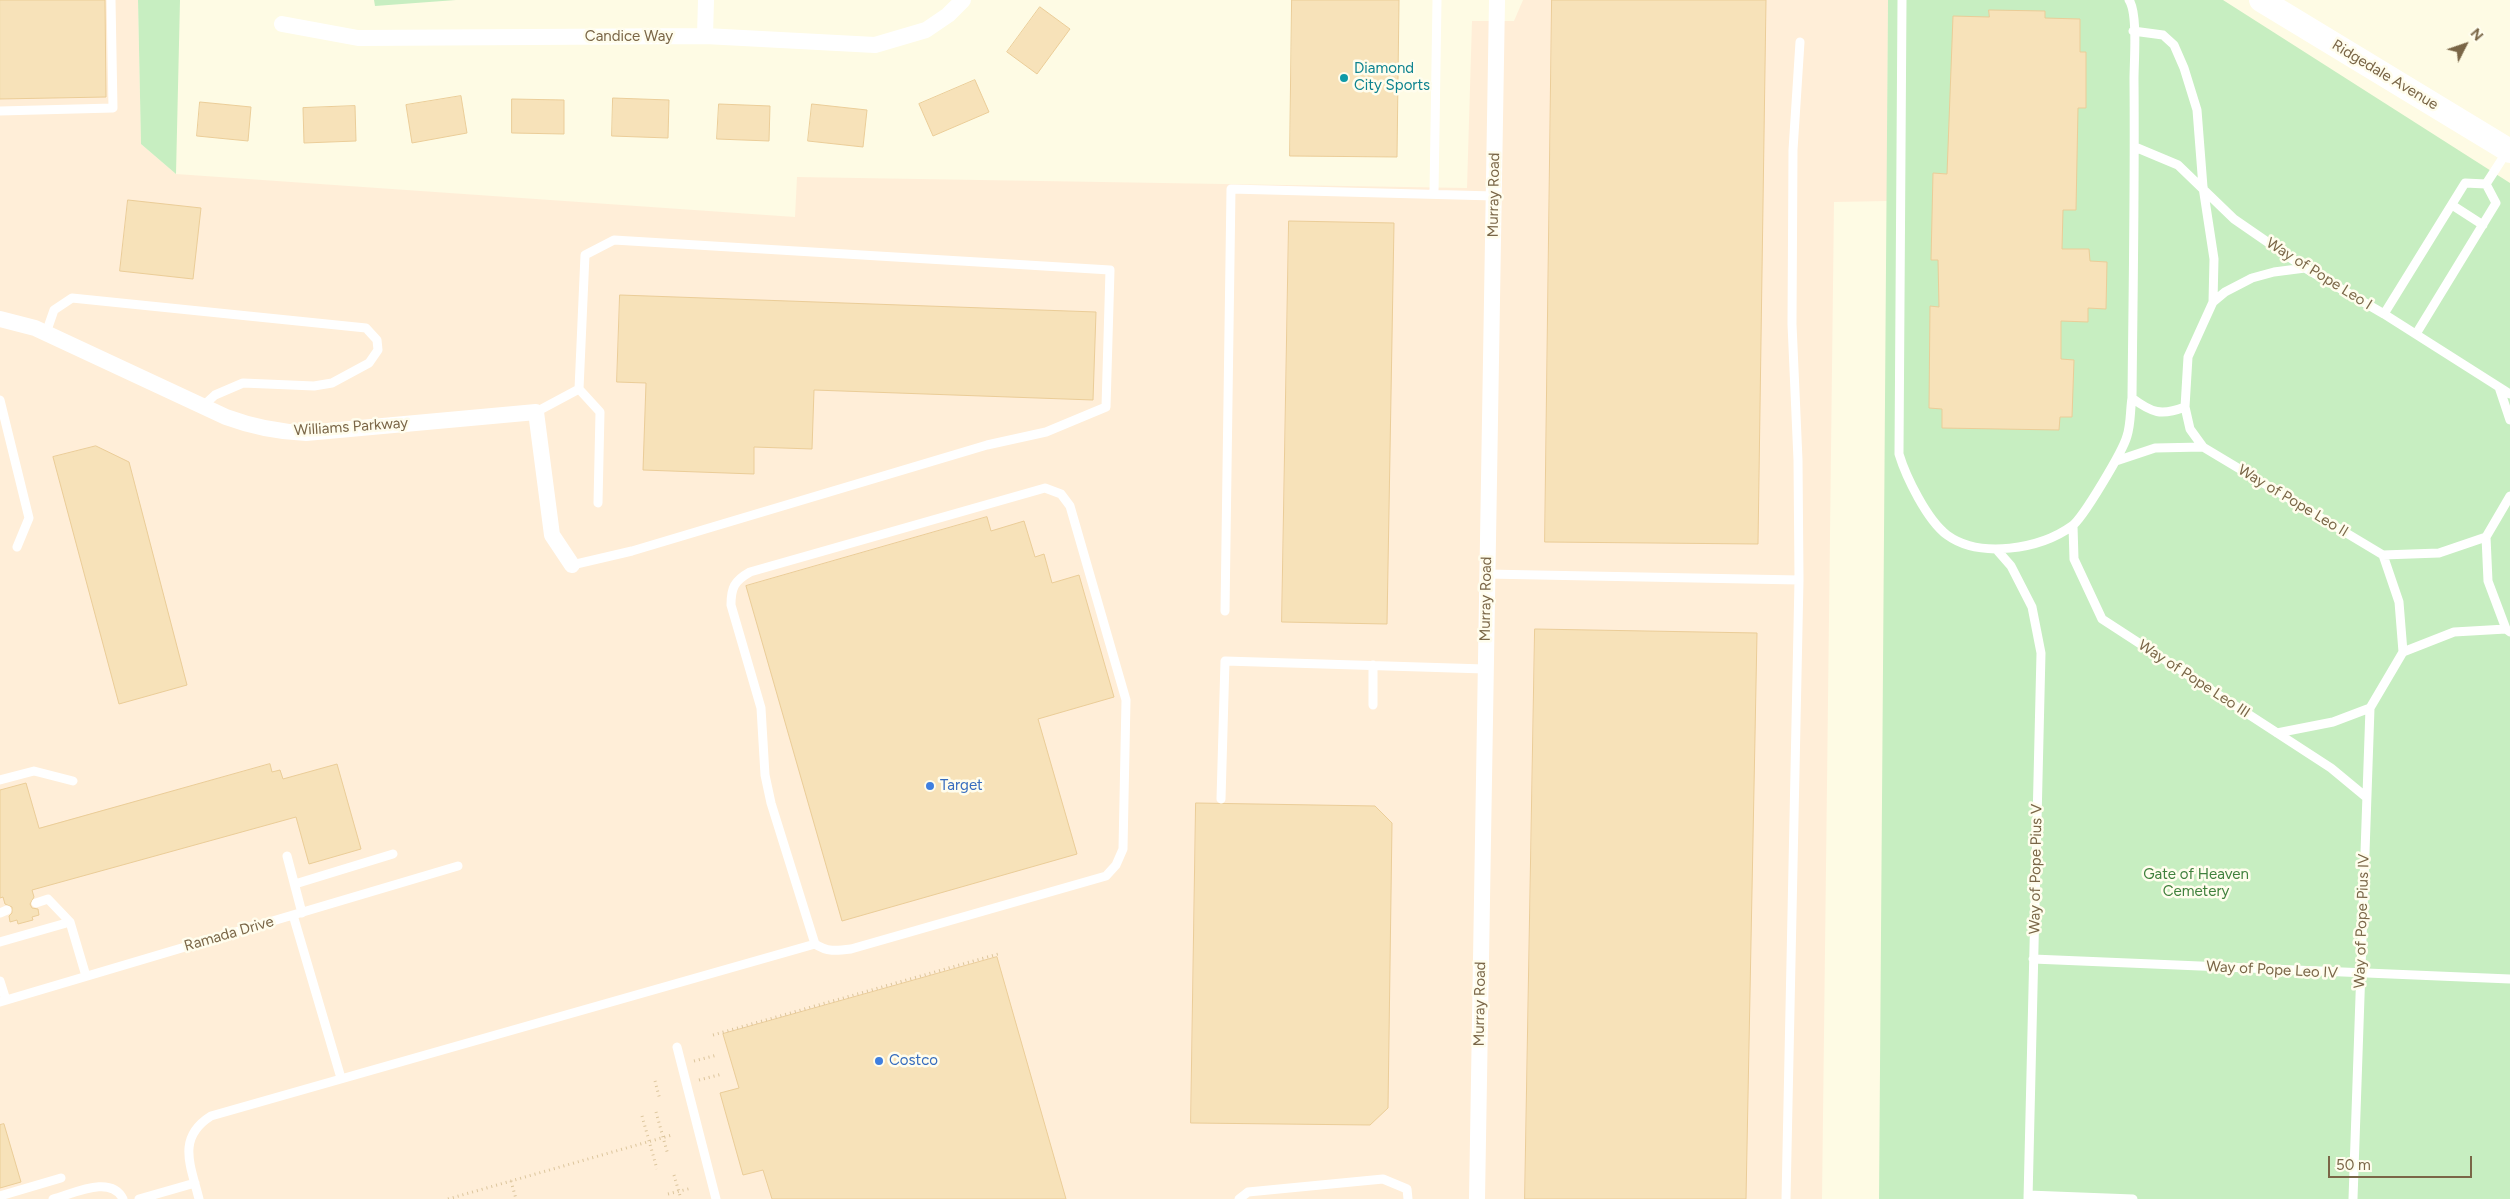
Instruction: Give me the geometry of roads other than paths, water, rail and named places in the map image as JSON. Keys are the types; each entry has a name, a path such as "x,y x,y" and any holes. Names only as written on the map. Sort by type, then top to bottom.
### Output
{"main road":[{"name":"Ridgedale Avenue","path":"2261,0 2509,150"}],"street":[{"path":"705,36 706,0"},
{"name":"Candice Way","path":"282,24 358,38 705,36 875,45 926,30 948,15 963,0"},
{"name":"Murray Road","path":"1477,1199 1497,0"},
{"name":"Williams Parkway","path":"0,318 46,333 250,426 280,432 306,432 536,412"},
{"path":"536,412 552,536 572,565"}],"lane":[{"path":"0,111 113,108 112,0"},
{"path":"1434,193 1437,0"},
{"path":"1902,0 1899,454 1906,478 1946,534 1966,545 1997,550 2030,546 2073,526 2116,461 2128,435 2132,398 2135,147 2132,5 2128,0"},
{"path":"2133,31 2163,36 2174,45 2197,110 2203,187 2214,259 2213,302"},
{"path":"1786,1199 1800,580 1798,460 1792,314 1793,150 1800,42"},
{"name":"Way of Pope Leo I","path":"2135,147 2178,165 2203,187 2234,219 2305,268 2384,314 2510,394"},
{"path":"2486,184 2509,150"},
{"path":"2384,314 2465,183 2486,184"},
{"path":"2416,334 2496,204 2486,184"},
{"path":"1224,611 1231,188 1494,196"},
{"path":"2452,204 2483,225"},
{"path":"572,565 632,551 986,445 1046,432 1106,407 1110,270 614,240 585,255 579,389 600,412 598,503"},
{"path":"2213,302 2225,292 2252,278 2274,272 2305,268"},
{"path":"46,333 54,310 72,298 366,328 378,340 378,350 369,363 332,383 314,386 243,384 215,395 203,406"},
{"name":"Way of Pope Leo II","path":"2213,302 2188,357 2185,407 2190,428 2203,447 2383,555"},
{"path":"2499,387 2510,420"},
{"path":"536,412 579,389"},
{"path":"2132,398 2147,409 2168,414 2185,407"},
{"path":"0,400 29,518 18,547"},
{"path":"2116,461 2155,448 2203,447"},
{"path":"199,1199 188,1146 192,1134 201,1123 225,1111 815,944 824,950 833,952 850,949 1106,876 1116,864 1123,849 1126,700 1070,506 1060,494 1045,488 759,569 737,579 731,589 730,605 761,708 765,775 771,803 815,944"},
{"path":"2486,537 2439,553 2383,555 2399,602 2403,652 2454,632 2508,630 2488,581 2486,537 2510,496"},
{"name":"Way of Pope Leo III","path":"2073,526 2074,559 2102,619 2331,768 2366,796"},
{"name":"Way of Pope Pius V","path":"1997,550 2011,566 2032,607 2041,654 2028,1197"},
{"path":"1486,574 1800,580"},
{"name":"Way of Pope Pius IV","path":"2353,1199 2370,708 2403,652"},
{"path":"1221,799 1225,661 1485,669"},
{"path":"1373,666 1373,705"},
{"path":"2277,733 2332,722 2370,708"},
{"path":"0,780 34,771 73,781"},
{"path":"295,884 393,854"},
{"path":"286,856 295,884 297,914 341,1078"},
{"name":"Ramada Drive","path":"3,1001 458,866"},
{"path":"36,903 48,899 70,922 86,976"},
{"path":"0,942 70,922"},
{"name":"Way of Pope Leo IV","path":"2033,959 2510,979"},
{"path":"0,981 3,1001"},
{"path":"677,1047 716,1199"},
{"path":"0,1196 61,1178"},
{"path":"1239,1199 1248,1192 1383,1179 1407,1189 1408,1199"},
{"path":"139,1199 195,1183"},
{"path":"53,1199 106,1186 117,1190 123,1199"},
{"path":"2028,1197 2133,1199"}],"place":[{"name":"Diamond City Sports","path":"1344,78"},
{"name":"Target","path":"930,786"},
{"name":"Costco","path":"879,1061"}],"park label":[{"name":"Gate of Heaven Cemetery","path":"2196,884"}]}
